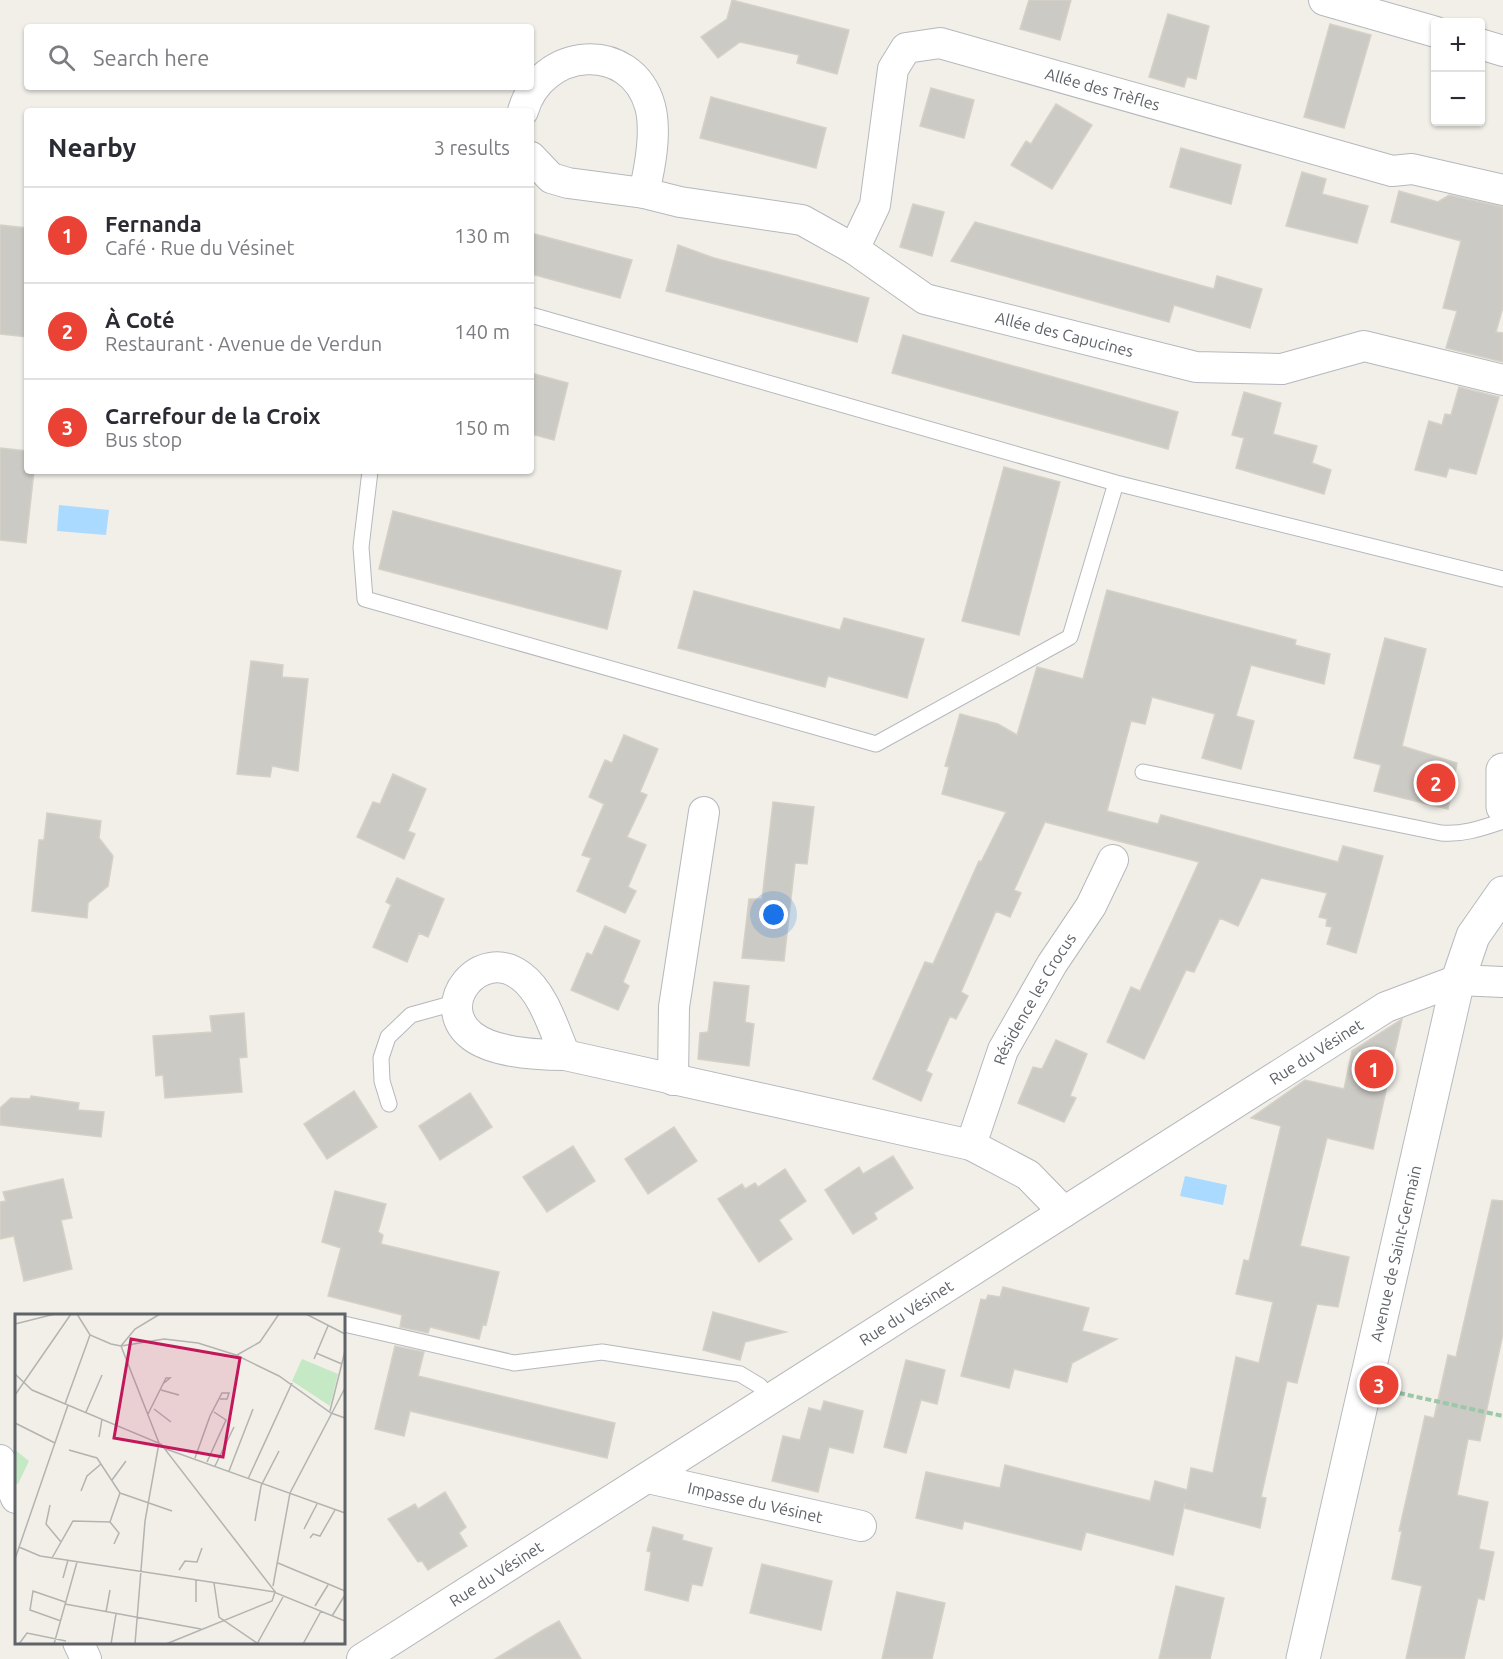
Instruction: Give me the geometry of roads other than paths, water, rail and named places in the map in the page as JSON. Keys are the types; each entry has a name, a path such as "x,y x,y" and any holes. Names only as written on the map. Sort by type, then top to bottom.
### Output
{"main road":[{"path":"1503,770 1503,807"},
{"name":"Avenue de Saint-Germain","path":"1304,1659 1458,980 1473,936 1503,893"}],"street":[{"path":"1324,0 1431,31"},
{"name":"Allée des Trèfles","path":"854,249 875,205 893,69 906,48 940,43 1392,171 1412,169 1503,190"},
{"path":"1485,46 1503,51"},
{"path":"534,87 542,76 569,61 600,60 625,70 642,89 651,108 651,151 644,193"},
{"path":"524,108 532,90"},
{"name":"Allée des Capucines","path":"534,160 551,178 568,183 644,193 680,202 802,220 854,249 925,299 1196,367 1282,369 1364,346 1503,380"},
{"path":"673,1080 674,1007 704,812"},
{"name":"Résidence les Crocus","path":"971,1145 1003,1050 1052,964 1091,906 1113,860"},
{"path":"565,1055 544,1007 523,977 511,970 487,968 472,975 461,987 458,1002 462,1024 482,1042 536,1054 565,1055 971,1145 1028,1175 1064,1212"},
{"path":"1458,980 1503,982"},
{"name":"Rue du Vésinet","path":"362,1659 1386,1007 1458,980"},
{"path":"0,1460 15,1496"},
{"name":"Impasse du Vésinet","path":"648,1478 861,1526"},
{"path":"79,1644 86,1659"}],"lane":[{"path":"534,316 1116,483 1503,579"},
{"path":"370,474 361,547 365,599 876,744 1070,637 1116,483"},
{"path":"1143,772 1454,834 1503,821"},
{"path":"389,1104 382,1081 381,1058 388,1037 411,1015 458,1002"},
{"path":"345,1324 514,1364 602,1352 740,1374 760,1386 767,1401"}],"water":[{"path":"59,505 109,510 106,535 57,531"},
{"path":"1185,1176 1227,1185 1223,1205 1180,1196"}],"place":[{"name":"À Coté","path":"1436,783"},
{"name":"Fernanda","path":"1374,1069"},
{"name":"Carrefour de la Croix","path":"1379,1385"}]}
